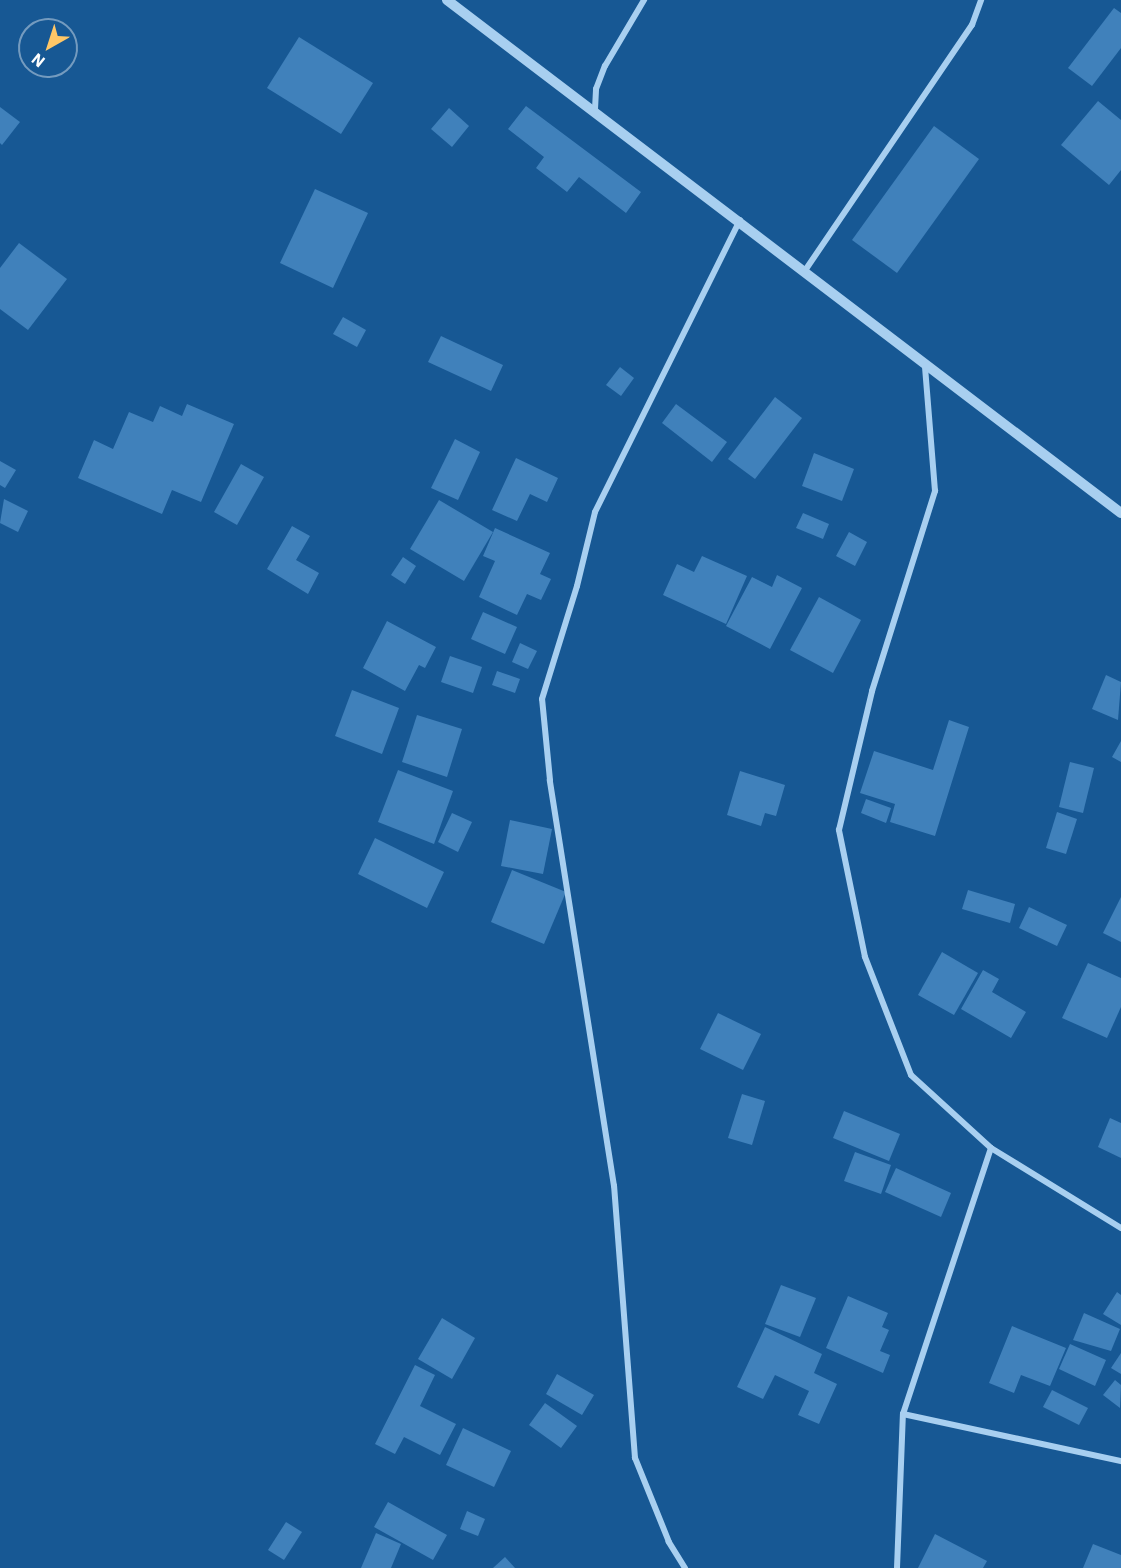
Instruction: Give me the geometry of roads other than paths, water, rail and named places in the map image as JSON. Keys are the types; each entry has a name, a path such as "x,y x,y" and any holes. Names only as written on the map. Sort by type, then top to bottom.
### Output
{"street":[{"path":"447,0 741,220 804,273 1121,513"},
{"path":"595,109 596,89 605,66 644,0"},
{"path":"804,273 972,25 981,0"},
{"path":"685,1568 669,1542 635,1458 614,1186 550,780 542,699 578,586 595,512 741,220"},
{"path":"926,367 935,491 872,691 839,830 866,957 911,1075 991,1148 1121,1228"},
{"path":"897,1568 903,1414 991,1148"},
{"path":"903,1414 1121,1461"}]}
